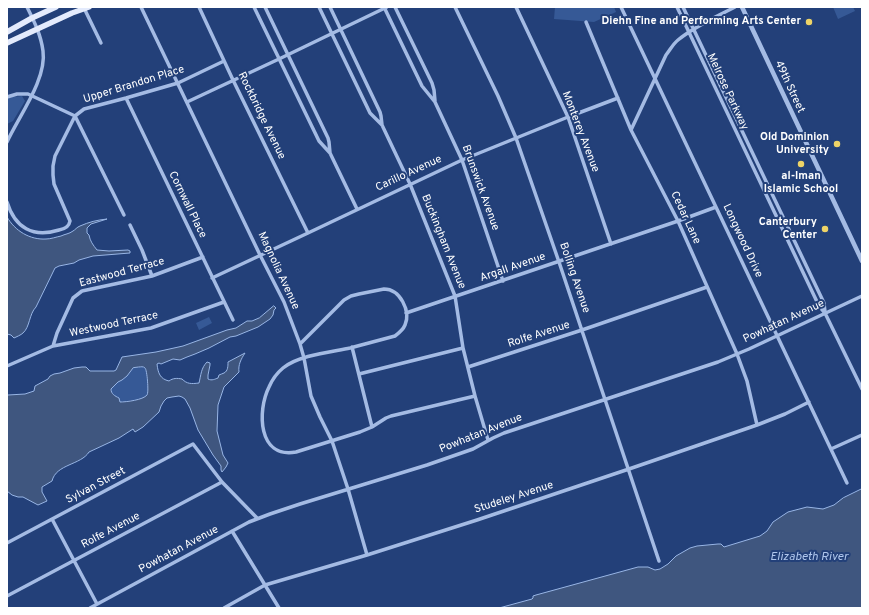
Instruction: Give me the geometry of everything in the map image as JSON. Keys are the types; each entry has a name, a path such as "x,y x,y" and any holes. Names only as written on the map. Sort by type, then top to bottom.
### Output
{"main road":[{"path":"7,32 56,7"},
{"path":"7,43 85,7"}],"street":[{"path":"7,142 32,95 42,72 44,61 42,44 27,7"},
{"path":"85,7 101,43"},
{"name":"Magnolia Avenue","path":"141,7 284,302 300,344 311,396 332,441 348,489 367,555"},
{"name":"Rockbridge Avenue","path":"198,7 308,233"},
{"path":"254,7 318,141 330,153 357,209"},
{"path":"265,7 328,138 330,153"},
{"name":"Buckingham Avenue","path":"319,7 370,113 382,125"},
{"name":"Buckingham Avenue","path":"330,7 380,112 382,125 410,184 455,296 463,348 488,440"},
{"path":"187,102 386,7"},
{"name":"Brunswick Avenue","path":"386,7 422,86 436,102"},
{"name":"Brunswick Avenue","path":"395,7 432,83 436,102 462,160 503,281"},
{"name":"Bolling Avenue","path":"455,7 498,96 516,138 659,561"},
{"name":"Monterey Avenue","path":"516,7 568,117 611,244"},
{"name":"Longwood Drive","path":"621,7 847,483"},
{"name":"Melrose Parkway","path":"677,7 819,306 825,313 862,389"},
{"name":"Melrose Parkway","path":"683,7 824,303 825,313"},
{"path":"631,130 666,55 671,48 677,41 689,32 735,7"},
{"name":"49th Street","path":"742,7 862,261"},
{"name":"Cedar Lane","path":"586,22 631,130 678,221 737,354 747,381 757,425"},
{"name":"Upper Brandon Place","path":"7,202 14,218 32,232 49,233 65,228 70,221 54,184 53,166 55,156 75,116 84,109 178,83 224,61"},
{"path":"7,97 17,94 32,95 75,116 124,215"},
{"name":"Cornwall Place","path":"126,98 233,320"},
{"name":"Carillo Avenue","path":"212,278 462,160 618,98"},
{"name":"Argall Avenue","path":"406,312 503,281 716,207"},
{"path":"130,225 152,276"},
{"name":"Eastwood Terrace","path":"53,346 57,333 73,298 82,291 152,276 203,258"},
{"name":"Rolfe Avenue","path":"468,367 707,287"},
{"path":"300,344 344,300 351,296 384,289 392,290 402,300 406,312 406,323 401,332 395,336 293,361 284,367 275,377 268,387 262,408 264,434 273,448 285,453 296,452 360,432 391,416 475,396"},
{"name":"Powhatan Avenue","path":"90,608 257,518 474,449 488,440 504,433 718,362 862,296"},
{"name":"Westwood Terrace","path":"7,366 53,346 151,328 224,302"},
{"path":"352,347 372,427"},
{"path":"359,374 463,348"},
{"name":"Studeley Avenue","path":"224,608 264,585 367,555 628,470 757,425 785,414 809,402"},
{"path":"831,449 862,435"},
{"name":"Sylvan Street","path":"7,543 193,444 222,482"},
{"path":"222,482 257,518"},
{"name":"Rolfe Avenue","path":"7,596 222,482"},
{"path":"52,519 97,604"},
{"path":"232,532 278,608"}],"shaded area":[{"path":"555,7 614,7 616,12 594,22 554,19"},
{"path":"833,7 853,7 855,11 838,19"},
{"path":"22,96 25,101 13,121 7,124 7,99"},
{"path":"209,317 212,323 199,330 196,323"},
{"path":"139,367 146,369 148,394 140,399 120,402 111,392 111,389 127,376 133,368"}],"water":[{"path":"7,217 14,226 24,234 40,239 50,239 61,236 74,231 79,226 87,223 107,219 91,224 87,228 87,233 93,245 97,250 128,250 130,253 93,256 55,268 25,330 14,338 7,334"},
{"path":"274,306 276,308 270,319 258,327 230,337 209,348 180,360 173,359 157,364 160,375 163,379 169,381 178,378 194,384 199,383 202,369 207,362 210,363 208,379 213,380 218,378 219,375 226,371 228,362 245,353 240,362 239,372 224,387 218,405 217,431 223,455 228,463 222,472 221,466 198,430 185,399 179,396 167,398 161,406 159,412 143,427 135,432 133,429 119,438 89,452 80,460 58,471 54,475 52,481 42,487 42,492 47,501 38,505 23,497 12,495 7,491 7,394 25,394 34,391 35,386 48,379 50,376 74,368 86,367 90,371 114,371 116,370 122,357 183,346 236,328 247,321 252,321 259,318","holes":["144,367 146,369 148,386 147,395 138,399 120,402 119,398 112,394 111,389 127,376 133,368"]},
{"name":"Elizabeth River","path":"862,489 862,608 499,608 532,599 533,596 536,595 638,567 648,567 655,570 660,569 676,556 690,548 718,544 721,544 724,547 760,536 767,531 773,522 788,512 807,507 823,509 834,505 843,498"}],"place":[{"name":"Diehn Fine and Performing Arts Center","path":"809,22"},
{"name":"Old Dominion University","path":"837,144"},
{"name":"al-Iman Islamic School","path":"801,164"},
{"name":"Canterbury Center","path":"825,229"}]}
